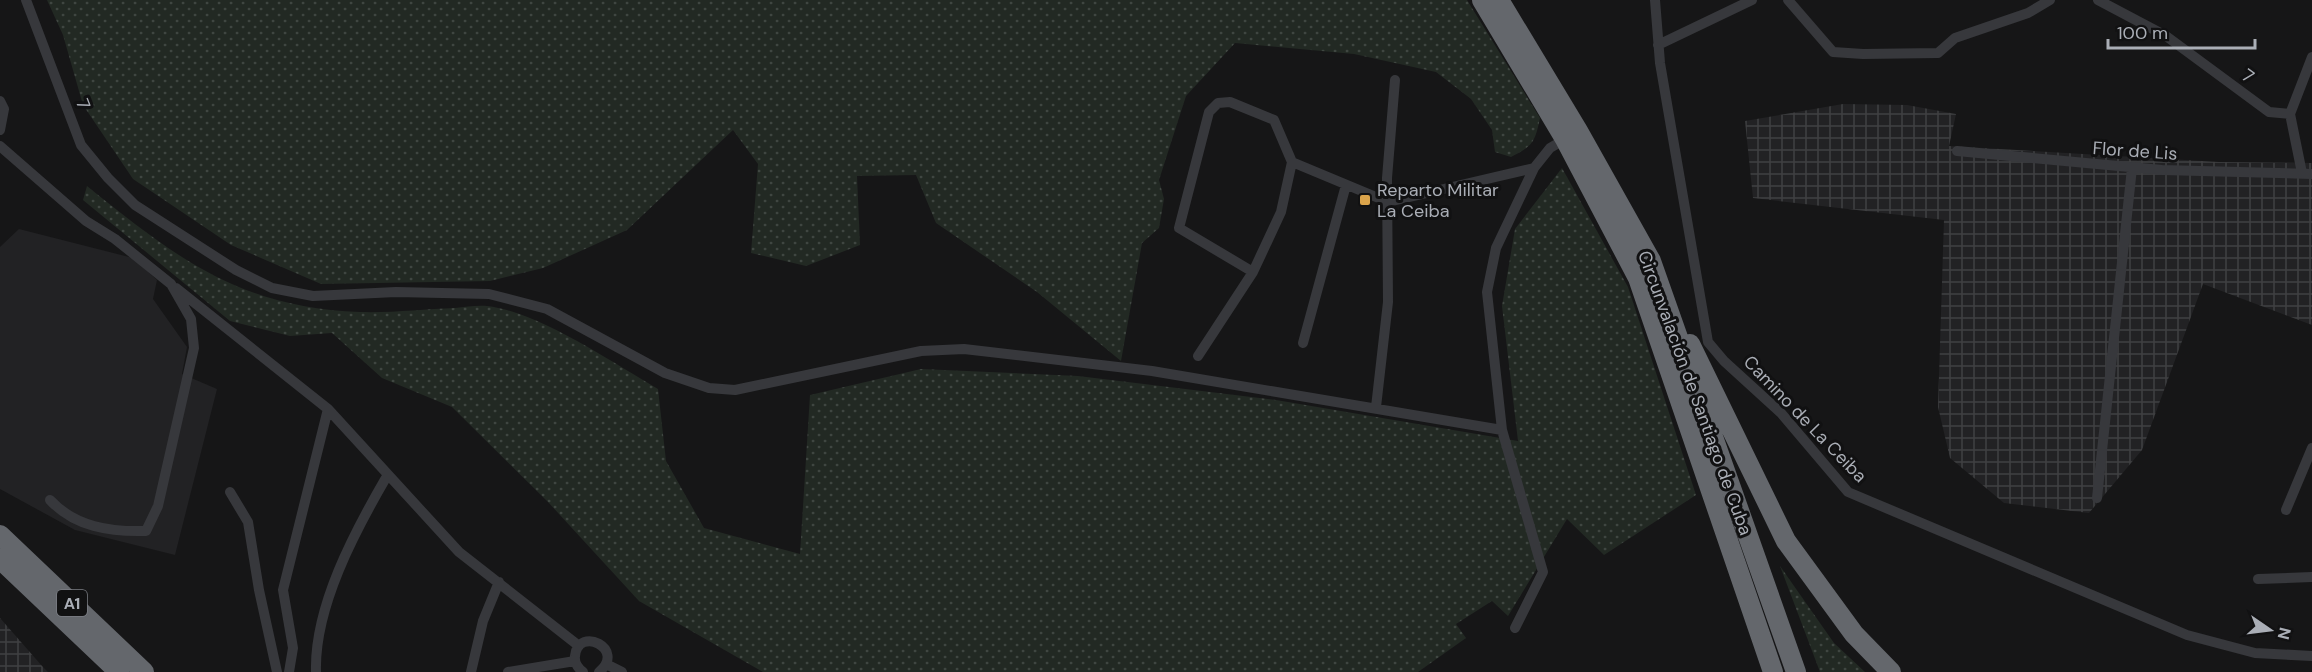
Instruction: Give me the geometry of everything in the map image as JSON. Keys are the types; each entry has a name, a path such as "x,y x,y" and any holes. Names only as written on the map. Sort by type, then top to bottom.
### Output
{"highway":[{"name":"Circunvalación de Santiago de Cuba","path":"1482,0 1572,135 1651,261 1796,672"},
{"name":"Circunvalación de Santiago de Cuba","path":"1499,0 1572,135 1638,278 1773,672"},
{"path":"1651,261 1786,541 1854,634 1891,672"},
{"name":"A1","path":"0,535 144,672"},
{"path":"1734,555 1764,672"},
{"name":"A1","path":"0,559 118,672"}],"street":[{"name":"7","path":"26,0 81,145 108,178 135,205 236,270 272,288 313,296 396,292 489,294 547,309 665,373 709,388 735,390 921,351 964,349 1152,371 1377,407 1502,430"},
{"name":"Camino de La Ceiba","path":"1655,0 1658,45 1708,342 1724,361 1781,413 1848,492 2187,635 2255,653 2312,656"},
{"path":"1658,45 1752,0"},
{"path":"1788,0 1829,48 1838,54 1938,52 1956,38 2028,13 2050,0"},
{"name":"7","path":"2098,0 2166,36 2269,112 2290,114"},
{"path":"2307,174 2290,114 2312,57"},
{"path":"1377,407 1388,302 1388,202 1395,80"},
{"path":"0,101 4,120 0,130"},
{"path":"1198,356 1253,273 1281,212 1292,162 1274,120 1230,102 1218,103 1209,112 1179,228 1253,273"},
{"path":"1515,628 1543,572 1502,430 1487,292 1496,248 1534,168 1550,148 1572,135"},
{"path":"0,146 86,221 115,239 328,409 459,552 579,646"},
{"name":"Flor de Lis","path":"1957,151 2132,168 2307,174"},
{"path":"1292,162 1388,202 1534,168"},
{"path":"2097,498 2132,168"},
{"path":"1303,343 1346,185"},
{"path":"50,500 64,515 115,532 146,531 158,506 194,348 191,319 171,284"},
{"path":"1693,348 1724,361"},
{"path":"289,672 293,648 283,590 328,409"},
{"path":"2286,510 2312,448"},
{"path":"316,672 315,648 335,581 363,517 387,476"},
{"path":"230,492 248,522 258,590 276,672"},
{"path":"2258,579 2312,577"},
{"path":"471,672 483,621 499,582"},
{"path":"579,646 590,641 600,644 607,653 603,668 622,672"},
{"path":"575,661 579,646"},
{"path":"508,672 575,661"},
{"path":"575,661 583,672"}],"shaded area":[{"path":"47,0 1467,0 1540,118 1532,142 1524,150 1511,157 1495,152 1492,130 1471,99 1436,72 1354,54 1235,43 1186,96 1159,180 1164,199 1159,228 1142,243 1121,361 1037,292 936,223 916,175 857,176 860,245 806,266 751,253 758,164 733,130 627,230 543,268 490,281 321,284 231,245 133,179 83,105 63,35"},
{"path":"1843,104 1907,105 1956,114 1949,146 2219,162 2312,163 2312,325 2203,284 2142,450 2089,513 2004,503 1950,458 1938,407 1944,220 1753,198 1745,121"},
{"path":"1562,168 1628,287 1696,495 1604,555 1567,519 1508,616 1492,601 1456,624 1466,638 1418,672 763,672 639,601 548,502 452,407 382,378 332,333 290,336 230,321 83,200 87,186 150,236 181,256 245,289 280,301 360,312 487,306 507,310 552,328 658,389 666,461 704,528 800,554 810,395 921,369 1078,376 1276,400 1518,441 1502,306 1515,229"},
{"path":"19,229 133,258 157,280 153,299 187,347 182,374 217,389 175,555 75,530 0,489 0,247"},
{"path":"1780,566 1834,643 1865,672 1820,672"},
{"path":"0,618 42,666 48,672 0,672"}],"place":[{"name":"Reparto Militar La Ceiba","path":"1365,200"}]}
